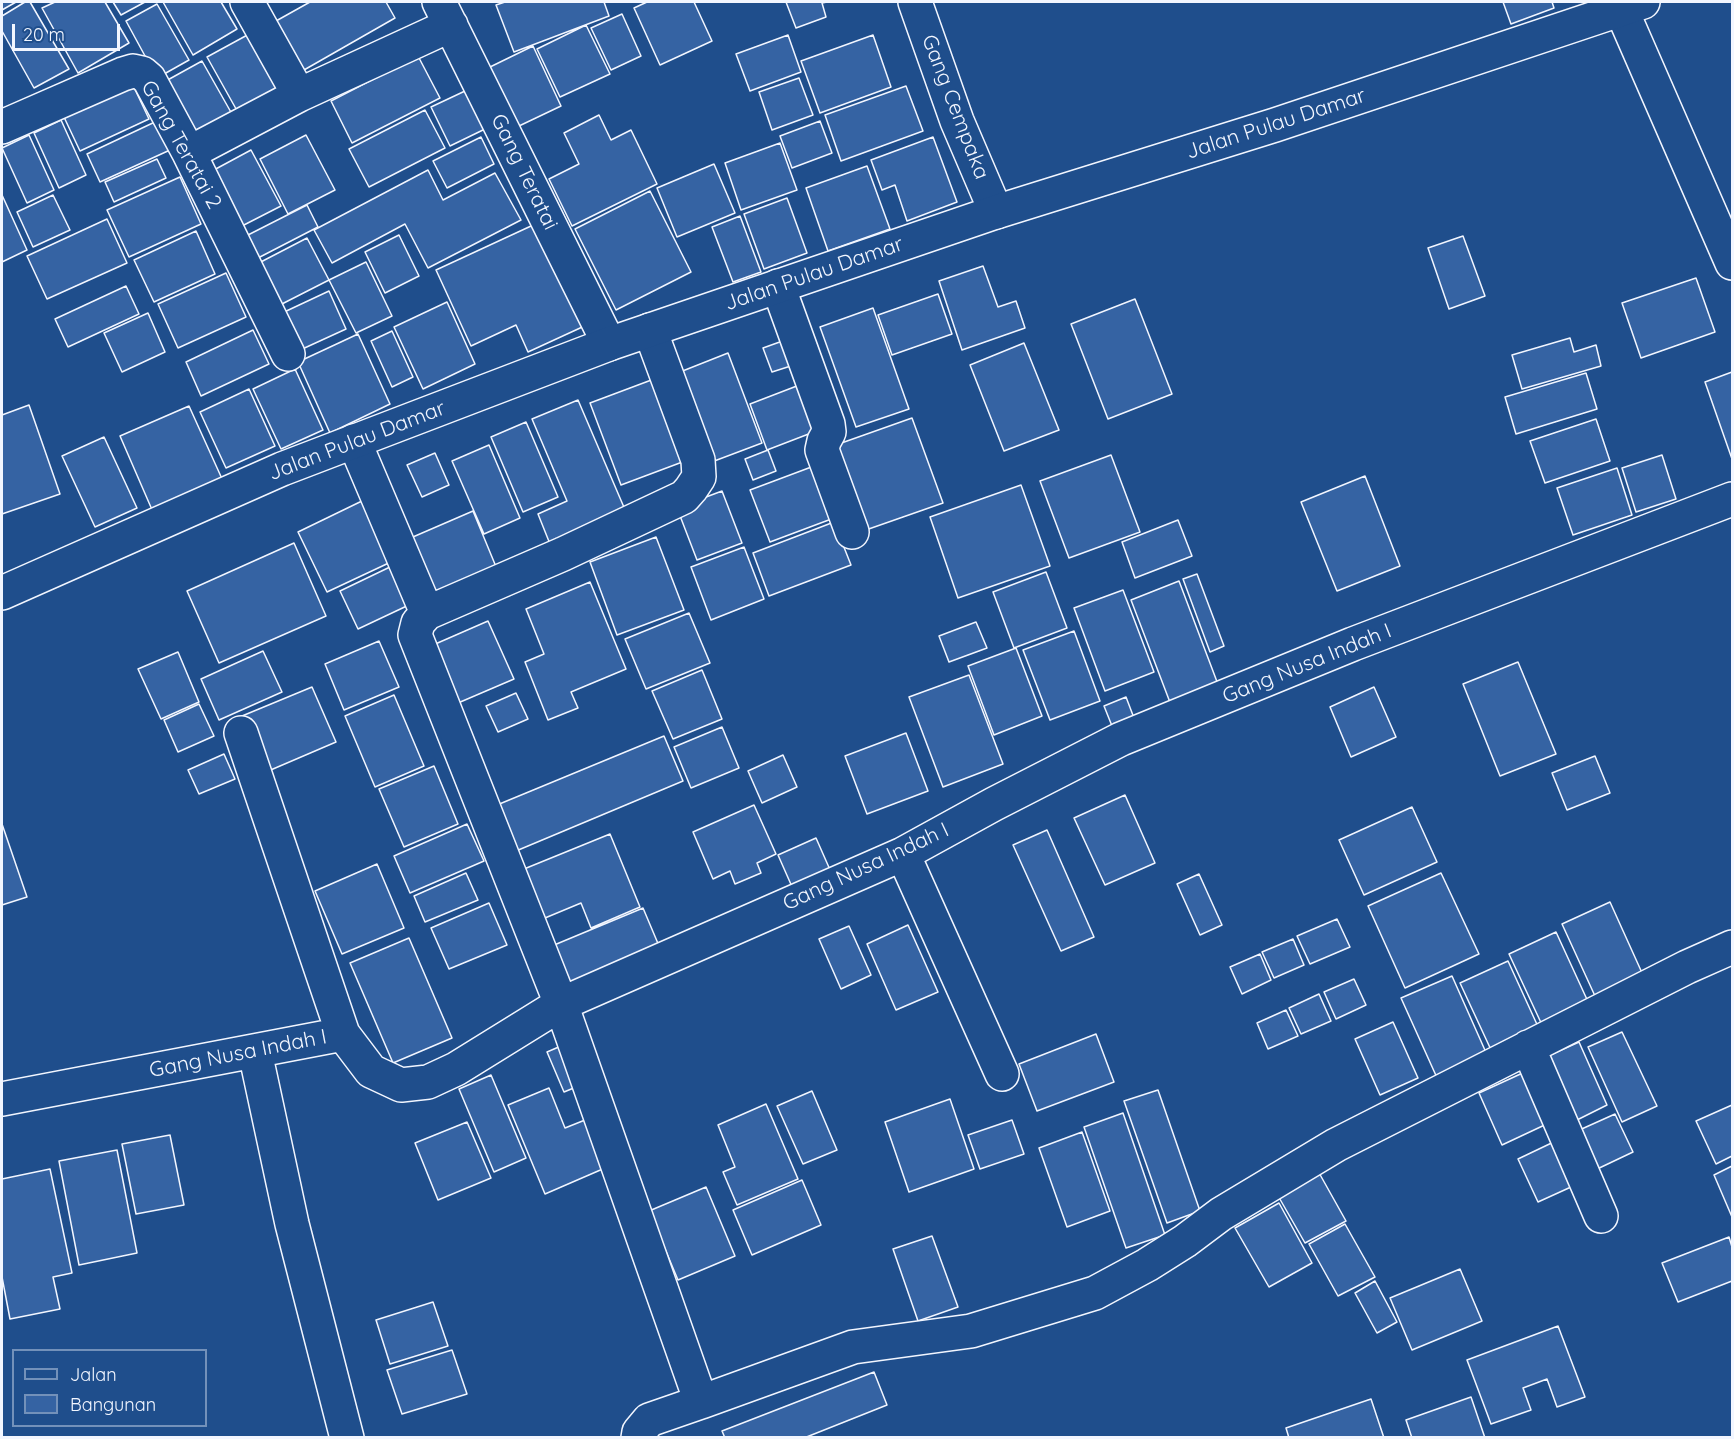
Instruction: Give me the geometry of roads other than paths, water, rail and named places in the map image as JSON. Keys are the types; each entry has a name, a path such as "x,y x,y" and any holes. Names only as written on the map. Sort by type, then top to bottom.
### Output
{"street":[{"path":"247,2 299,95"},
{"name":"Gang Cempaka","path":"915,2 957,121 996,212"},
{"path":"1628,4 1729,245"},
{"name":"Jalan Pulau Damar","path":"2,593 282,469 609,344 996,212 1275,125 1628,4"},
{"path":"189,153 299,95 445,13"},
{"name":"Gang Teratai","path":"445,13 609,344"},
{"name":"Gang Teratai 2","path":"2,127 133,71 142,73 149,80 189,153 288,354"},
{"path":"778,286 828,424 829,432 822,450 852,532"},
{"path":"650,330 698,460 699,477 684,497 563,555 427,613 418,623 415,634 561,1004 701,1402"},
{"path":"354,441 427,613"},
{"name":"Gang Nusa Indah I","path":"2,1099 343,1034 371,1071 402,1085 428,1082 456,1069 561,1004 903,854 1121,739 1353,644 1732,499"},
{"path":"241,733 343,1034"},
{"path":"903,854 1002,1074"},
{"path":"638,1435 649,1420 853,1347 971,1331 1095,1293 1147,1265 1221,1214 1336,1145 1687,967 1732,947"},
{"path":"1528,1047 1600,1216"},
{"path":"255,1052 292,1224 347,1437"}]}
